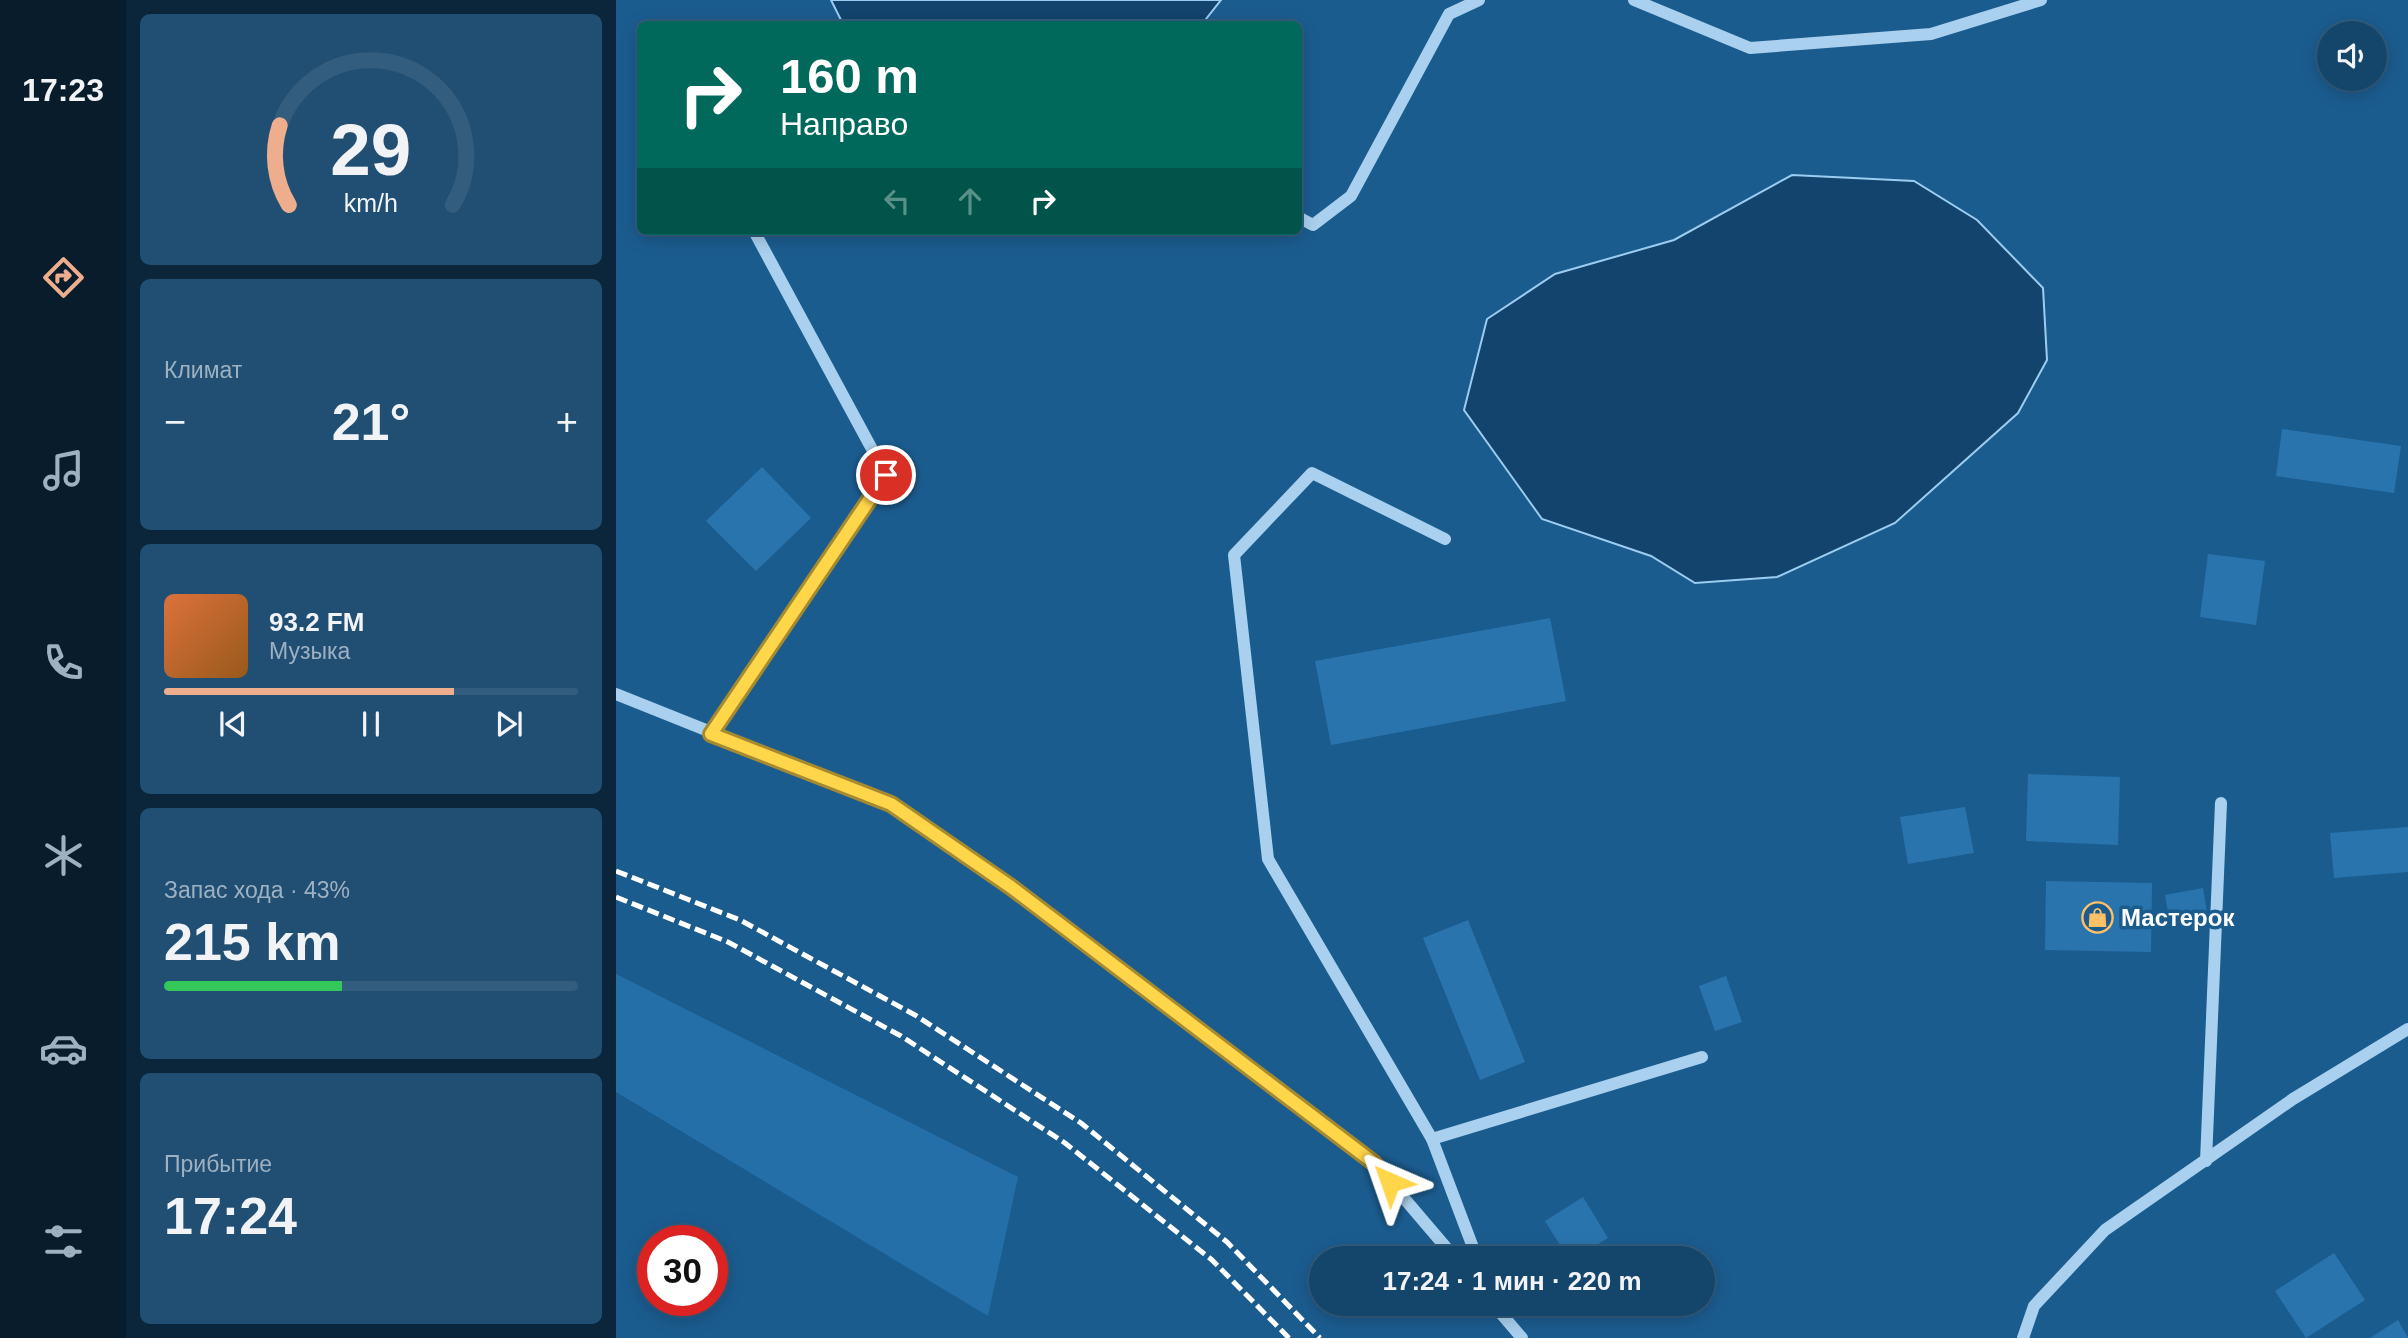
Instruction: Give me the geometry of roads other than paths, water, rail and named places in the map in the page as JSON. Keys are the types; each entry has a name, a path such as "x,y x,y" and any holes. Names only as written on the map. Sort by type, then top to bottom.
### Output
{"street":[{"path":"1302,220 1313,225 1351,196 1449,14 1479,0"},
{"path":"1634,0 1750,48 1931,34 2040,0"},
{"path":"711,734 886,475 756,235"},
{"path":"1445,539 1312,473 1234,555 1268,859 1432,1139 1472,1246"},
{"path":"616,694 891,804 1011,887 1374,1163 1445,1246"},
{"path":"2206,1161 2221,803"},
{"path":"2022,1338 2034,1306 2105,1230 2293,1099 2380,1043 2408,1029"},
{"path":"1432,1139 1702,1057"},
{"path":"1504,1316 1522,1338"}],"railway":[{"path":"616,871 740,920 915,1015 1081,1123 1227,1242 1320,1338"},
{"path":"616,897 728,942 901,1036 1065,1143 1212,1260 1289,1338"}],"place":[{"name":"Мастерок","path":"2098,917"}]}
